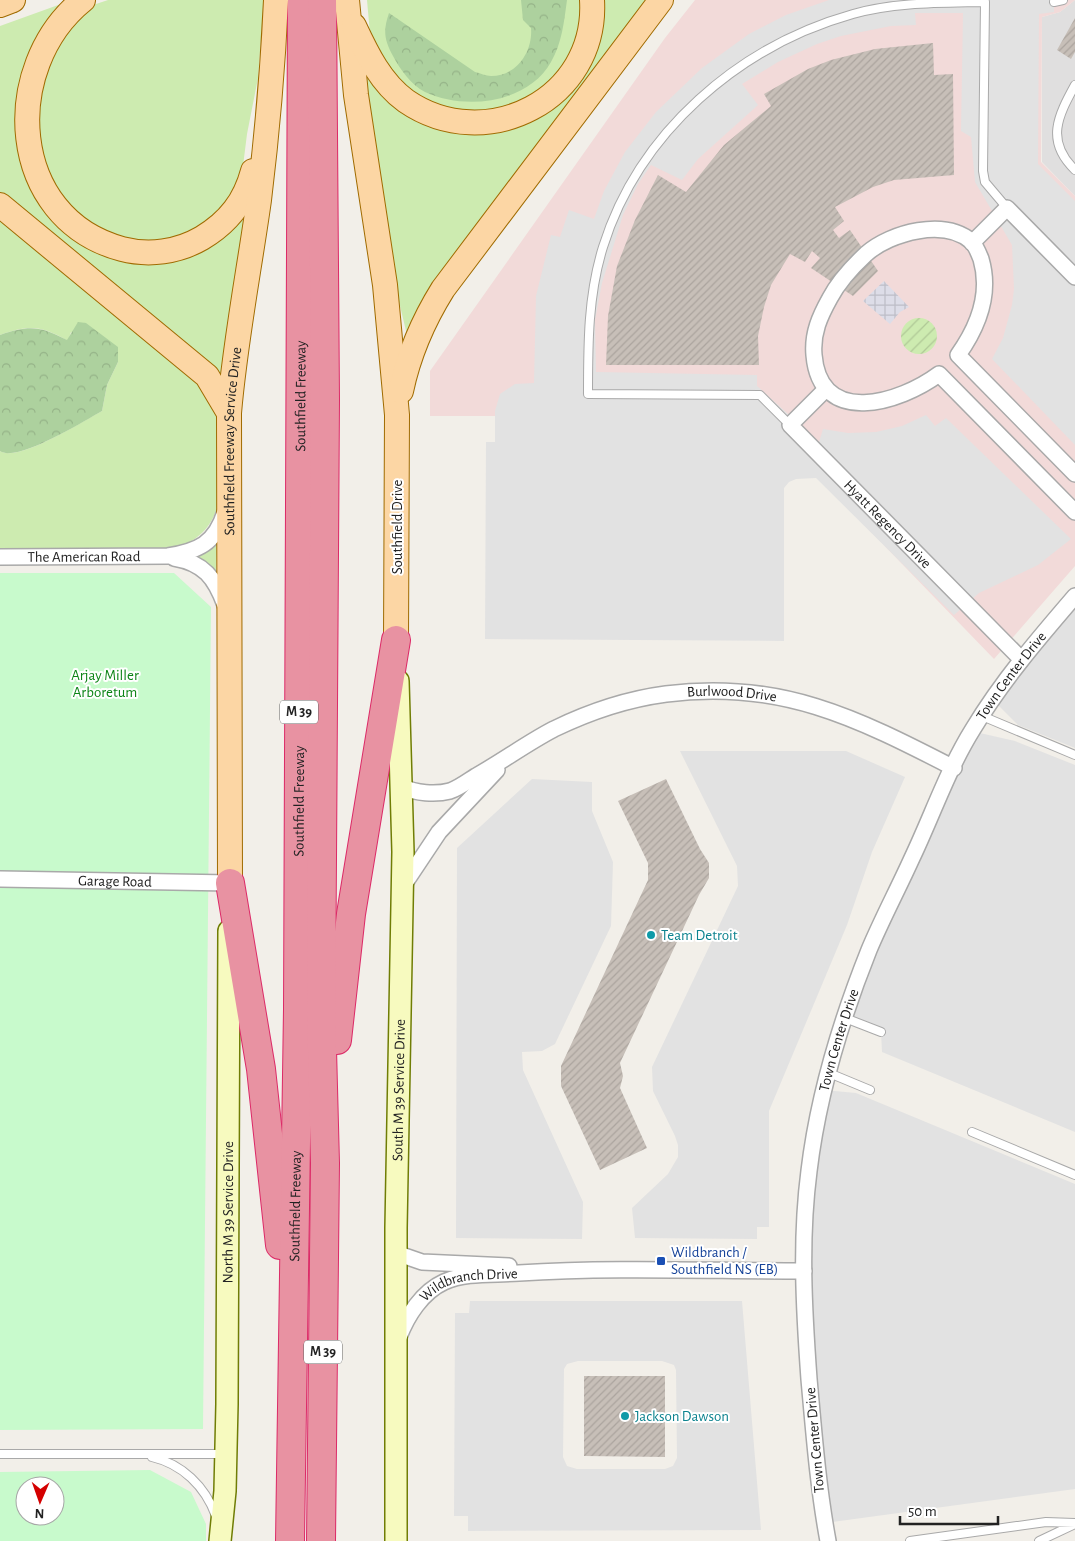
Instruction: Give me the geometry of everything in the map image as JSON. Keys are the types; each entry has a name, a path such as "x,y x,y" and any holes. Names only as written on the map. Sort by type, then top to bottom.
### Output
{"highway":[{"name":"Southfield Freeway","path":"290,1541 298,1009 302,0"},
{"name":"Southfield Freeway","path":"321,1541 324,1163 321,1011 325,400 322,0"},
{"path":"324,1163 345,956 396,640"},
{"path":"230,883 261,1069 273,1159 291,1425"}],"main road":[{"path":"0,5 13,0"},
{"path":"84,0 58,23 39,49 27,83 22,116 27,152 43,190 73,224 94,238 112,246 132,251 156,252 182,247 213,232 228,219 245,194 266,116"},
{"name":"Southfield Freeway Service Drive","path":"230,883 229,414 232,370 259,198 276,0"},
{"path":"348,6 374,64 384,79 405,100 439,118 473,123 508,118 528,111 546,100 562,85 584,52 590,31 592,0"},
{"path":"397,415 410,353 423,323 443,289 661,0"},
{"path":"348,6 356,95 385,285 397,415"},
{"path":"0,204 208,376 229,414"},
{"name":"Southfield Drive","path":"396,640 397,415"},
{"name":"South M 39 Service Drive","path":"396,640 402,787 396,1253 396,1541"},
{"name":"North M 39 Service Drive","path":"220,1535 225,1454 230,883"}],"street":[{"path":"972,242 1007,208 1075,277"},
{"path":"936,230 954,233 972,242 979,253 984,268 985,287 977,321 958,355 939,374 915,390 901,396 868,403 851,402 826,389 818,375 813,341 817,325 836,285 866,253 892,239 921,231 936,230"},
{"path":"958,355 1075,474"},
{"path":"939,374 1075,512"},
{"path":"790,425 826,389"},
{"name":"Hyatt Regency Drive","path":"790,425 1021,659"},
{"path":"1026,463 1045,444"},
{"name":"The American Road","path":"0,557 168,556 192,552 206,544 222,524 229,501"},
{"name":"The American Road","path":"168,556 190,560 203,568 217,586 228,613"},
{"name":"Town Center Drive","path":"828,1541 820,1496 805,1327 804,1216 809,1170 829,1073 845,1018 870,949 954,768 982,716 1021,659 1075,596"},
{"name":"Burlwood Drive","path":"402,787 416,792 451,790 508,758 554,729 610,707 666,694 726,691 778,696 829,709 862,722 954,768"},
{"name":"Burlwood Drive","path":"402,888 439,832 508,758"},
{"name":"Garage Road","path":"0,879 230,883"},
{"name":"Wildbranch Drive","path":"396,1253 422,1262 570,1270 804,1272"},
{"name":"Wildbranch Drive","path":"396,1345 406,1320 423,1297 444,1282 461,1277 570,1270"}],"lane":[{"path":"1054,2 1063,0"},
{"path":"790,425 760,395 588,394 588,339 592,298 603,247 629,187 663,137 685,111 718,82 759,54 791,36 827,22 855,13 890,8 985,2 985,182 1007,208"},
{"path":"1075,85 1058,118 1057,137 1062,155 1075,170"},
{"path":"982,716 1075,755"},
{"path":"845,1018 881,1032"},
{"path":"829,1073 870,1090"},
{"path":"972,1132 1075,1175"},
{"path":"127,1453 166,1460 185,1472 201,1488 212,1507 220,1535"},
{"path":"0,1454 225,1454"},
{"path":"910,1541 1046,1522 1075,1524"},
{"path":"1040,1541 1075,1524"}],"shaded area":[{"path":"695,0 1075,0 1060,12 1042,17 1041,162 1075,196 1075,566 994,659 759,416 430,416 430,371 665,38"},
{"path":"829,0 1054,0 1054,12 1039,14 1038,164 1075,201 1075,445 992,359 1003,338 1012,305 1014,289 1012,245 975,182 971,137 961,131 963,13 915,13 916,25 891,26 841,36 817,44 778,62 742,84 758,105 698,159 682,180 651,165 638,184 623,215 602,283 595,320 596,372 757,375 757,386 819,442 823,429 848,433 876,432 902,426 926,415 935,426 946,418 1071,539 1038,565 979,593 954,615 816,478 796,479 789,482 784,488 784,641 485,639 486,442 495,442 495,411 500,394 515,384 534,383 536,296 551,235 560,237 569,210 594,219 604,191 625,152 656,112 702,68 749,34 786,15"},
{"path":"1075,0 1075,196 1042,162 1042,17 1060,12"},
{"path":"884,281 909,307 900,312 890,324 863,301"},
{"path":"1075,596 1075,748 1018,725 992,699"},
{"path":"971,731 1015,741 1075,765 1075,1132 882,1052 881,1032 845,1018"},
{"path":"680,751 846,751 905,777 872,852 847,925 769,1111 769,1227 757,1227 757,1239 635,1238 632,1208 668,1174 678,1157 678,1145 675,1136 653,1091 652,1067 738,886 737,866"},
{"path":"532,779 592,782 592,811 613,862 611,926 555,1044 542,1051 522,1052 523,1070 583,1202 582,1239 456,1238 457,848"},
{"path":"824,1090 856,1093 1075,1184 1075,1489 825,1523 804,1271"},
{"path":"470,1301 742,1301 761,1530 468,1531 468,1516 454,1516 455,1313 469,1313","holes":["578,1361 662,1361 674,1365 676,1370 677,1458 673,1466 665,1469 577,1469 567,1466 563,1457 564,1369 567,1364"]}],"green space":[{"path":"108,0 264,0 258,78 247,134 242,174 229,200 209,223 192,234 154,244 111,237 67,208 46,178 31,124 53,46 69,23 93,5"},
{"path":"367,0 580,0 581,18 576,47 564,68 526,103 469,115 416,98 383,66 370,34"},
{"path":"521,0 567,0 560,40 555,55 541,76 527,87 512,95 495,100 459,101 441,98 425,92 406,76 396,61 385,35 389,13 475,72 489,76 500,75 516,67 522,61 529,45 531,28 523,20"},
{"path":"598,0 655,0 407,335 388,256 359,49 420,119 552,104"},
{"path":"61,4 67,8 34,47 21,77 16,107 18,147 34,189 120,257 247,214 223,374 219,376 0,200 0,26"},
{"path":"0,218 201,381 220,412 219,499 217,508 205,530 185,545 177,549 0,550 0,451 9,453 35,446 102,411 107,385 118,362 71,332 68,341 50,332 34,328 19,329 0,335"},
{"path":"919,318 932,323 937,336 932,349 919,354 906,349 901,336 906,323"},
{"path":"78,322 86,323 118,347 118,362 107,385 102,411 35,446 9,453 0,451 0,335 34,328 67,340"},
{"path":"217,544 216,573 196,557"},
{"name":"Arjay Miller Arboretum","path":"0,573 174,573 211,607 203,1429 0,1430"},
{"path":"150,1470 191,1492 206,1524 206,1541 0,1541 0,1472"}],"building":[{"path":"1075,18 1075,52 1071,59 1057,50"},
{"path":"933,43 934,75 953,74 954,175 894,180 873,187 835,207 844,221 833,230 839,238 850,230 878,271 853,296 811,268 820,258 812,251 805,262 790,254 771,285 764,307 758,336 759,365 606,365 608,316 617,266 635,220 658,175 686,192 724,145 771,106 764,94 808,69 831,60 875,49"},
{"name":"Team Detroit","path":"666,779 700,849 709,863 709,878 699,895 620,1063 623,1076 620,1088 647,1148 600,1170 561,1086 561,1066 648,880 648,863 618,801"},
{"name":"Jackson Dawson","path":"584,1376 665,1376 665,1457 584,1456"}],"place":[{"name":"Team Detroit","path":"651,935"},
{"name":"Wildbranch / Southfield NS (EB)","path":"661,1261"},
{"name":"Jackson Dawson","path":"625,1416"}]}
